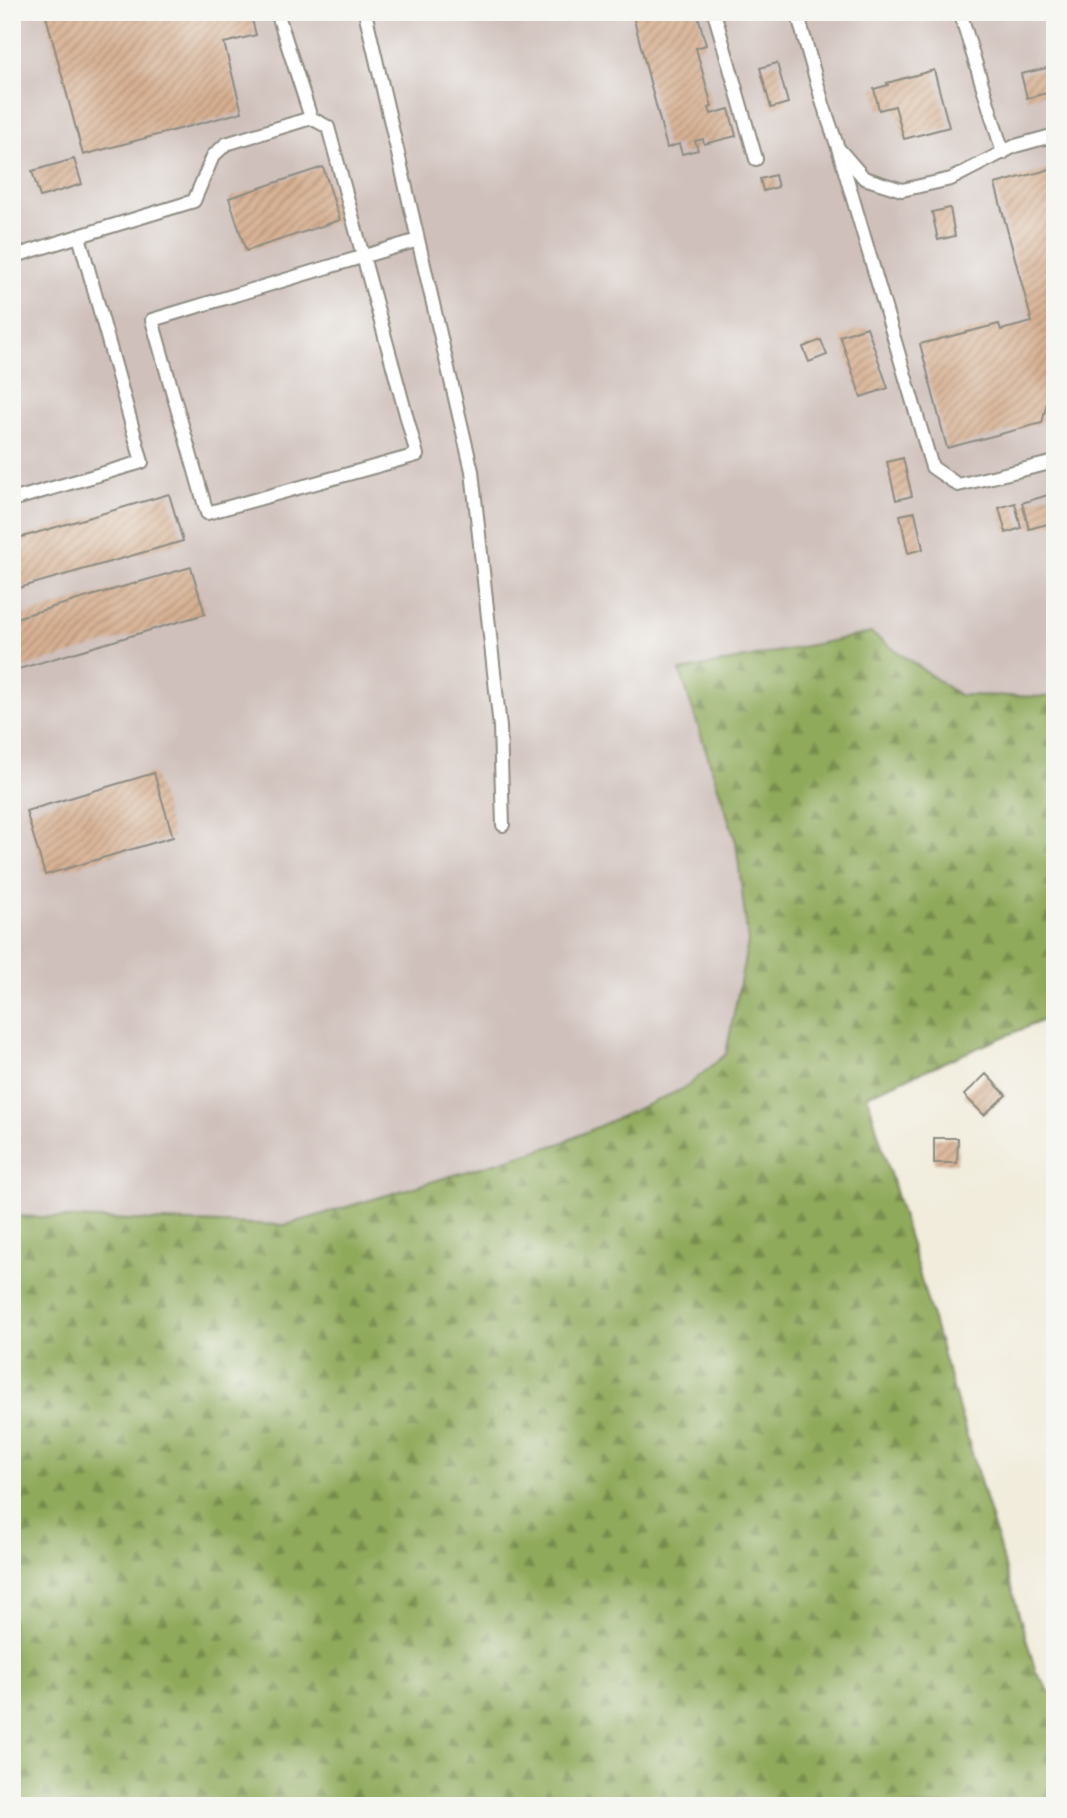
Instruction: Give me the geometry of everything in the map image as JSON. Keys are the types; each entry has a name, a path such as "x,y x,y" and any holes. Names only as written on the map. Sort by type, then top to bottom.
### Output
{"lane":[{"path":"277,12 311,118 328,127 364,257 417,456 207,513 152,320 364,257 418,240"},
{"path":"365,12 472,471 500,727 503,825"},
{"path":"714,12 755,159"},
{"path":"797,12 932,467 958,485 1055,461"},
{"path":"960,12 1003,153"},
{"path":"12,257 194,201 213,156 226,144 311,118"},
{"path":"838,148 864,178 902,190 951,179 1015,146 1055,135"},
{"path":"12,500 142,462 79,236"}],"shaded area":[{"path":"12,12 1055,12 1055,697 959,695 871,633 680,672 736,842 748,942 726,1054 685,1088 559,1144 286,1225 12,1216"}],"green space":[{"path":"871,633 959,695 1055,697 1055,1015 867,1095 1036,1672 1055,1699 1055,1806 12,1806 12,1216 286,1225 559,1144 685,1088 726,1054 748,942 736,842 680,671"}],"building":[{"path":"45,12 250,12 256,35 224,43 242,112 83,155"},
{"path":"632,12 697,12 706,45 696,48 712,107 709,108 711,114 729,109 736,136 704,144 703,139 695,141 698,150 682,154 679,144 667,148"},
{"path":"777,63 788,103 771,108 760,68"},
{"path":"1055,66 1055,91 1027,98 1021,74"},
{"path":"934,70 949,127 904,139 895,106 879,110 874,89"},
{"path":"74,159 82,184 40,197 32,171"},
{"path":"323,167 340,220 246,251 229,198"},
{"path":"1055,168 1055,378 1042,423 947,448 920,344 999,324 1001,330 1032,322 995,184"},
{"path":"775,175 778,187 763,191 760,179"},
{"path":"950,208 955,236 938,240 932,212"},
{"path":"867,327 888,388 861,397 840,336"},
{"path":"821,340 827,355 809,362 803,347"},
{"path":"903,458 912,496 896,500 887,462"},
{"path":"169,494 183,541 12,590 12,540"},
{"path":"1051,494 1055,522 1029,529 1022,503"},
{"path":"1015,503 1021,528 1006,533 999,508"},
{"path":"915,512 923,549 908,553 900,515"},
{"path":"191,567 205,614 12,671 12,619"},
{"path":"154,773 173,837 45,875 26,811"},
{"path":"986,1074 1006,1095 984,1115 964,1095"},
{"path":"934,1138 958,1138 957,1163 934,1163"}]}
